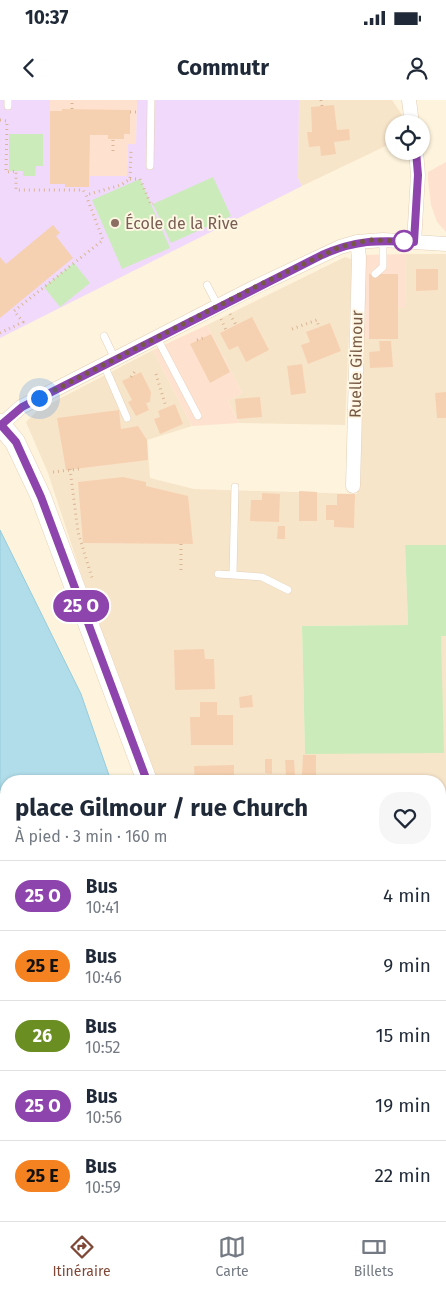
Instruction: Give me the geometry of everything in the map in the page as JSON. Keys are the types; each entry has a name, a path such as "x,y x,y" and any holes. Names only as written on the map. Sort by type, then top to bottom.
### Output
{"street":[{"path":"409,100 411,115"},
{"path":"414,242 418,175 417,160"},
{"path":"145,775 41,497 16,442 0,425 22,407 218,306 322,255 357,242 383,240 446,244"},
{"name":"Ruelle Gilmour","path":"353,486 359,257 357,242"}],"lane":[{"path":"150,166 151,100"},
{"path":"375,274 383,267 383,240"},
{"path":"207,286 218,306"},
{"path":"104,336 127,418"},
{"path":"157,338 198,416"},
{"path":"233,574 235,487"},
{"path":"218,574 262,577 288,590"}],"path":[{"path":"72,100 72,109"},
{"path":"321,100 322,106"},
{"path":"130,112 138,112"},
{"path":"0,120 6,120 6,172 16,171 16,190 83,190 103,240 14,311 22,322 0,333"},
{"path":"113,139 113,151"},
{"path":"130,179 131,152"},
{"path":"86,195 121,185 130,179 140,180 151,205 153,204"},
{"path":"292,329 316,320 320,327"},
{"path":"197,334 200,339"},
{"path":"131,377 135,370"},
{"path":"156,374 166,407"},
{"path":"53,472 80,469"},
{"path":"70,470 82,538 92,578"},
{"path":"181,544 181,574"}],"shaded area":[{"name":"École de la Rive","path":"0,100 50,100 50,183 65,184 66,187 89,187 89,176 127,176 128,144 136,144 137,100 299,100 298,178 302,186 0,338"},
{"path":"50,100 137,100 136,145 128,145 127,176 89,176 89,187 65,187 50,184"},
{"path":"299,100 392,100 402,115 385,115 385,146 302,186 298,178"},
{"path":"446,162 446,232 437,222 431,205 428,172"},
{"path":"406,254 446,254 446,545 405,545 408,625 302,626 305,754 441,636 446,636 446,775 154,775 89,598 48,473 26,422 38,410 153,350 192,426 147,440 150,478 194,489 357,494 361,338 398,338 398,307 405,307"},
{"path":"406,254 405,308 398,307 398,339 361,338 365,255"},
{"path":"345,257 351,259 352,263 345,425 239,423 228,401 242,393 207,325"},
{"path":"207,325 242,393 228,401 239,423 192,426 153,350"}],"green space":[{"path":"9,134 43,134 43,166 36,166 35,176 23,176 23,171 9,171"},
{"path":"213,177 231,216 171,243 153,204"},
{"path":"140,179 170,248 122,269 92,200"},
{"path":"74,263 90,283 60,307 44,287"},
{"path":"405,545 446,545 446,636 441,636 444,753 305,754 302,626 408,625"}],"water":[{"path":"0,530 81,694 109,775 0,775"}],"building":[{"path":"334,105 337,130 349,129 350,140 334,142 336,154 321,156 320,146 309,147 307,132 312,132 311,107"},
{"path":"62,109 130,110 130,134 124,134 124,139 108,139 108,135 90,135 89,187 65,187 65,184 50,184 50,111 62,111"},
{"path":"53,225 60,233 56,236 73,258 0,318 0,257 6,264"},
{"path":"416,269 438,269 438,290 416,291"},
{"path":"369,274 398,274 398,339 369,339"},
{"path":"252,317 269,350 246,362 238,346 229,350 220,333"},
{"path":"330,323 341,351 308,364 301,345 310,342 306,332"},
{"path":"211,334 230,372 210,383 190,344"},
{"path":"379,341 391,341 393,367 370,368 369,352 380,351"},
{"path":"302,364 306,393 291,395 287,366"},
{"path":"141,372 151,392 150,402 146,403 149,410 136,416 128,402 132,400 122,381"},
{"path":"446,392 446,418 437,418 435,393"},
{"path":"260,397 262,417 237,419 235,399"},
{"path":"175,404 183,424 160,434 154,419 160,417 158,411"},
{"path":"119,410 121,429 138,426 147,440 148,460 66,470 57,418"},
{"path":"123,477 146,482 146,486 188,496 193,544 83,543 78,482"},
{"path":"299,491 317,492 317,521 299,521"},
{"path":"262,493 280,494 279,522 250,521 251,500 262,500"},
{"path":"337,494 355,494 354,528 334,527 334,520 326,520 326,505 337,505"},
{"path":"278,526 285,526 285,539 277,539"},
{"path":"204,649 205,659 214,659 215,689 175,690 174,650"},
{"path":"252,695 253,707 240,708 239,697"},
{"path":"200,702 217,702 217,715 233,715 233,745 191,745 190,717 200,717"},
{"path":"303,755 316,755 316,775 302,775"},
{"path":"265,759 272,759 272,774 265,773"},
{"path":"285,760 294,760 295,775 286,775"},
{"path":"234,765 234,775 195,775 194,766"}],"bus line":[{"path":"145,775 41,497 16,442 1,425 15,411 22,407 255,287 340,247 369,240 414,242 418,175 417,160"}],"place":[{"name":"École de la Rive","path":"115,223"}],"route":[{"path":"39,398 255,287 340,247 369,240 404,241"}]}
